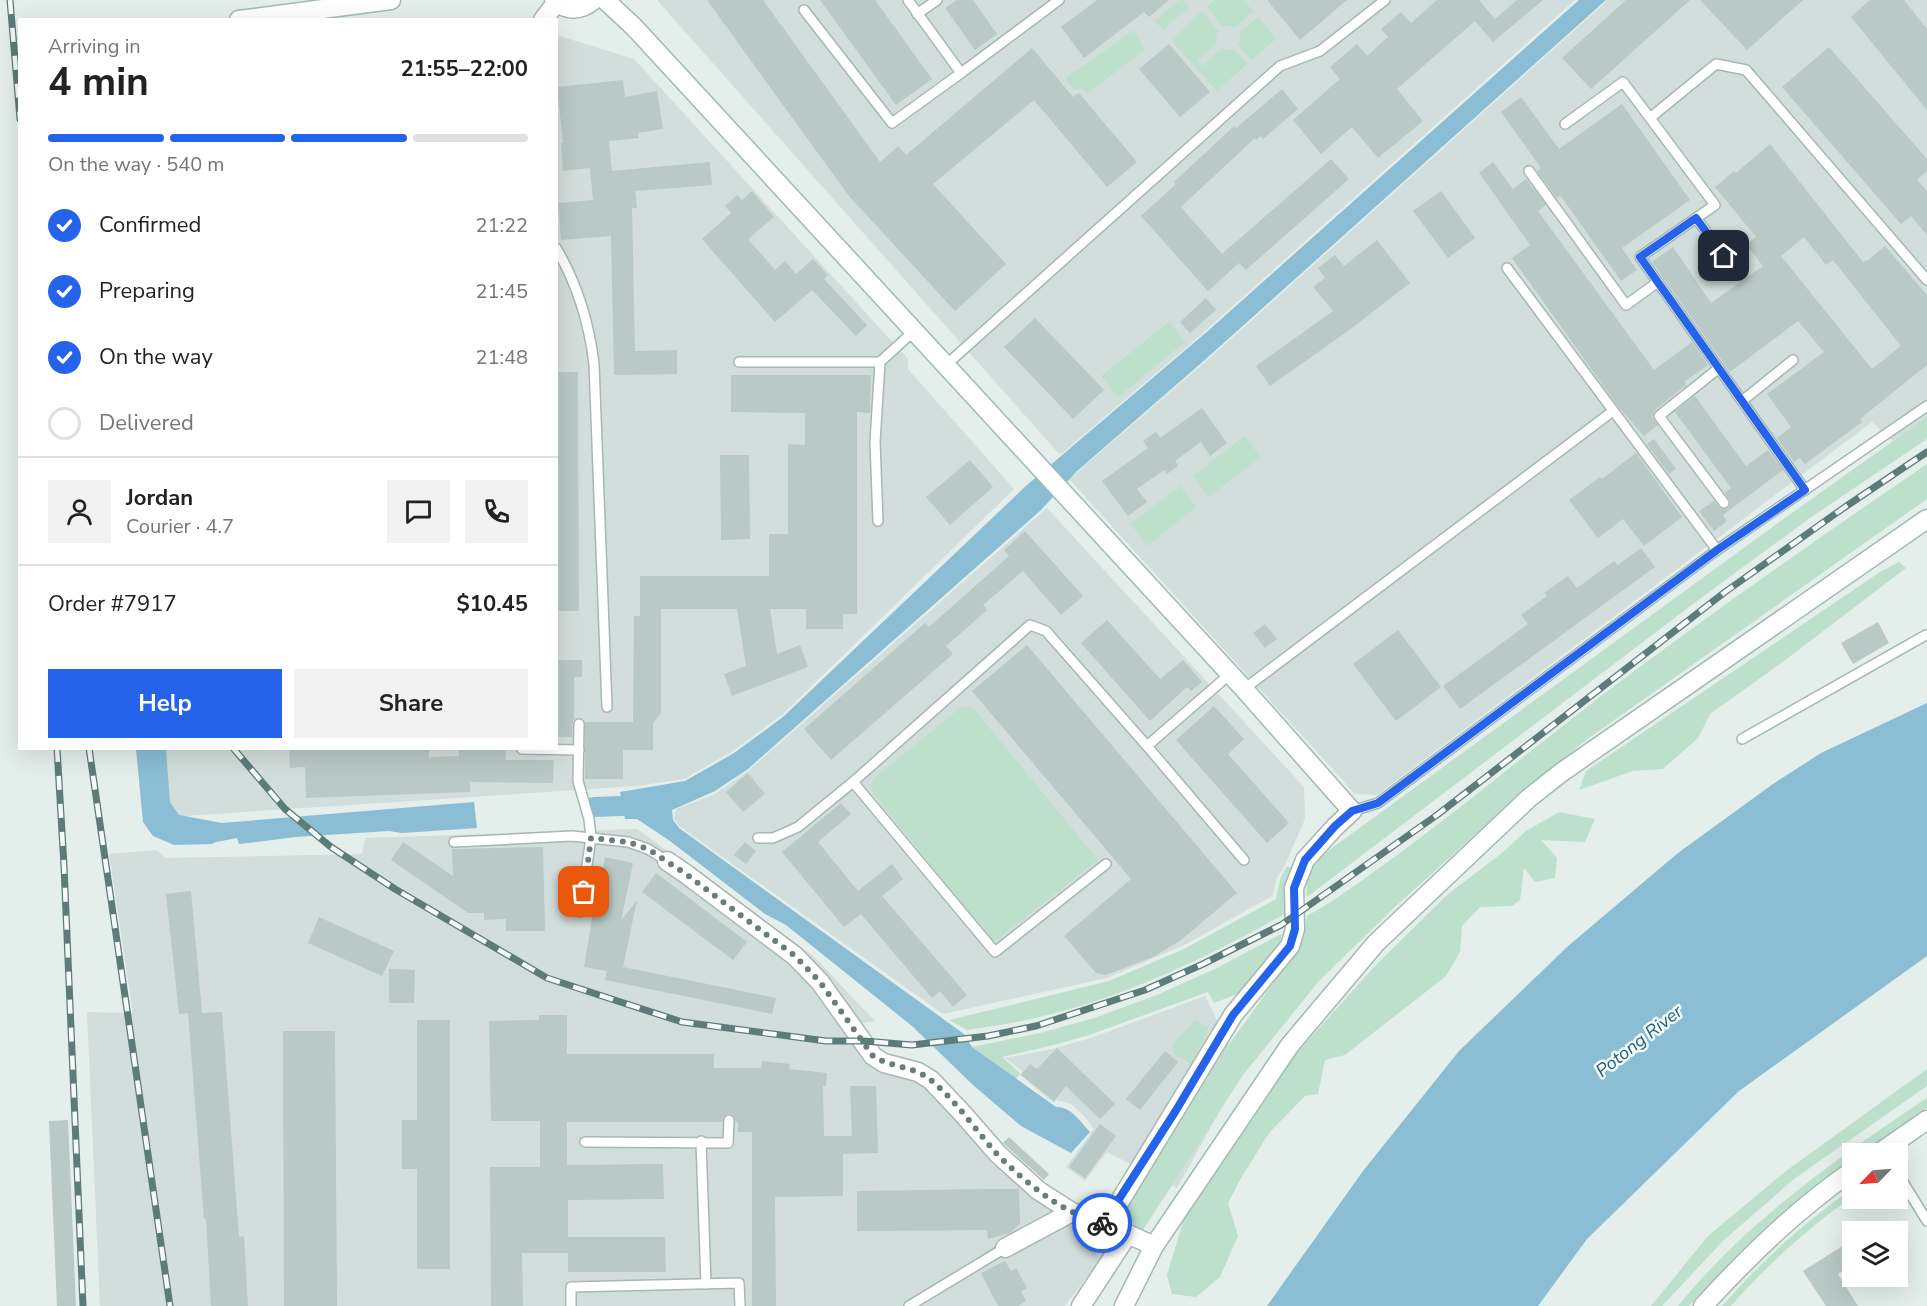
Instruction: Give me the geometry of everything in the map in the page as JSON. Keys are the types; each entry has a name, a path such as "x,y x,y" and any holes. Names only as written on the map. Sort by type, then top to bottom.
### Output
{"street":[{"path":"254,18 391,0"},
{"path":"544,18 555,1 571,9 579,9 605,1 634,27 1244,689 1352,811 1335,826 1305,860 1294,888 1295,929 1290,946 1233,1015 1119,1199 1106,1224"},
{"path":"1124,1306 1154,1246 1290,1044 1376,943 1529,798 1571,766 1927,519"},
{"path":"667,861 795,956 820,982 873,1056 884,1063 918,1072 931,1080 998,1154 1039,1191 1072,1212 1106,1224 1154,1246"},
{"path":"1894,1143 1927,1120"},
{"path":"1703,1306 1764,1242 1842,1178"},
{"path":"1005,1248 1072,1212"},
{"path":"1081,1306 1128,1234"}],"lane":[{"path":"908,0 961,73"},
{"path":"917,14 937,0"},
{"path":"804,10 892,123 1059,0"},
{"path":"946,365 1280,66 1320,51 1385,0"},
{"path":"1650,118 1716,64 1746,70 1927,280"},
{"path":"1565,124 1623,82 1715,205 1640,257 1805,490"},
{"path":"1529,171 1626,305 1658,282"},
{"path":"1696,218 1738,274"},
{"path":"558,251 571,272 590,333 594,364 607,707"},
{"path":"1507,268 1717,550"},
{"path":"739,362 880,362 915,331"},
{"path":"1742,401 1793,360"},
{"path":"878,522 875,442 880,362"},
{"path":"1719,368 1659,416 1724,503"},
{"path":"1352,811 1378,803 1717,550 1927,406"},
{"path":"1244,689 1613,411"},
{"path":"758,838 773,838 798,827 853,782 1030,625 1046,631 1244,860"},
{"path":"1742,740 1926,636"},
{"path":"1147,746 1230,674"},
{"path":"579,724 578,781 589,819 591,838 580,912"},
{"path":"558,750 579,750"},
{"path":"853,782 995,952 1106,864"},
{"path":"454,842 572,836 628,842 648,849 667,861"},
{"path":"585,1142 701,1141 728,1143 729,1120"},
{"path":"701,1141 706,1284"},
{"path":"1908,1190 1927,1221"},
{"path":"909,1306 1005,1248"},
{"path":"571,1306 571,1287 739,1283 740,1306"}],"shaded area":[{"path":"657,0 1575,0 1196,339 1060,455"},
{"path":"1608,0 1927,0 1927,418 1893,441 1872,422 1377,795 1355,794 1069,479 1213,355"},
{"path":"558,35 634,59 908,359 908,369 1014,489 783,714 733,751 684,779 637,786 169,817 162,750 558,750"},
{"path":"1047,508 1304,787 1305,819 1277,878 1272,896 1186,944 1107,978 943,1014 679,826 674,819 675,812 677,809 715,794 748,771"},
{"path":"637,829 812,955 875,1021 847,1026 917,1078 1074,1221 1100,1260 1065,1306 100,1306 87,1012 133,1013 109,854 157,850 165,858 362,854 365,838"},
{"path":"1205,996 1242,1071 1177,1188 1107,1152 1085,1181 1066,1167 1094,1129 1071,1104 1057,1100 1054,1103 1020,1075 1022,1071 1005,1058 1052,1049 1091,1038"}],"green space":[{"path":"1179,0 1183,0 1189,7 1163,30 1155,21"},
{"path":"1215,0 1243,0 1253,11 1235,27 1228,25 1223,27 1207,7"},
{"path":"1202,11 1218,31 1217,42 1197,61 1202,66 1222,48 1234,49 1247,64 1217,91 1172,41"},
{"path":"1258,17 1276,39 1252,60 1238,45 1241,40 1239,33"},
{"path":"1134,30 1145,50 1087,93 1081,88 1074,90 1066,78"},
{"path":"1169,322 1185,342 1118,397 1101,376"},
{"path":"1927,417 1927,439 1810,518 1701,598 1307,897 1307,883 1311,871 1328,851"},
{"path":"1244,436 1261,457 1209,497 1193,476"},
{"path":"1927,464 1927,499 1586,740 1512,801 1396,906 1319,981 1243,1075 1143,1230 1132,1222 1125,1211 1223,1053 1298,948 1304,934 1307,916 1404,850 1601,696 1681,637 1803,549"},
{"path":"1180,486 1196,507 1147,546 1131,524"},
{"path":"1899,562 1906,568 1710,714 1698,738 1663,769 1633,771 1579,790 1586,771 1880,572"},
{"path":"967,706 974,709 1098,860 993,943 874,794 871,787 874,778 960,708"},
{"path":"1559,812 1595,819 1585,842 1541,840 1557,858 1555,878 1535,882 1524,868 1520,900 1512,906 1480,907 1462,926 1460,952 1446,976 1345,1055 1325,1060 1318,1094 1305,1096 1269,1133 1228,1203 1238,1236 1220,1277 1196,1297 1172,1294 1167,1275 1187,1208 1280,1072 1374,967 1448,894 1502,853 1526,831"},
{"path":"1286,867 1293,867 1288,912 1195,961 1097,1001 1031,1019 967,1030 949,1020 1109,981 1184,949 1276,899 1280,879"},
{"path":"1281,934 1281,940 1265,970 1250,987 1238,994 1214,1003 1208,992 1089,1035 1002,1057 1020,1073 1016,1079 972,1047 1040,1033 1094,1018 1157,995 1217,968"},
{"path":"1195,1020 1209,1027 1191,1065 1174,1053 1172,1045"},
{"path":"1927,1069 1927,1086 1845,1143 1842,1143 1842,1145 1794,1179 1724,1240 1662,1306 1651,1306 1708,1236 1786,1171"},
{"path":"1927,1098 1927,1108 1876,1143 1861,1143"},
{"path":"1842,1157 1842,1168 1787,1209 1761,1232 1689,1306 1678,1306 1733,1246"},
{"path":"1842,1196 1842,1204 1788,1248 1731,1306 1722,1306 1783,1244"}],"water":[{"path":"1579,0 1606,0 1207,358 1076,472 1041,510 748,769 715,791 672,810 673,820 679,828 964,1034 972,1047 1056,1107 1066,1109 1075,1115 1090,1132 1071,1153 1021,1126 973,1085 912,1026 786,925 765,914 670,841 637,819 625,819 620,792 685,781 734,753 783,717 1027,485 1209,330"},
{"name":"Potong River","path":"1927,703 1927,956 1739,1091 1587,1239 1538,1306 1267,1306 1363,1171 1459,1051 1567,947 1678,853 1773,784 1821,753"},
{"path":"136,750 166,750 170,802 179,815 222,823 474,802 477,828 296,837 239,844 237,838 212,844 174,845 153,836 143,822"}],"building":[{"path":"707,0 763,0 880,162 898,146 906,155 1032,48 1073,97 1079,93 1137,162 1107,187 1034,100 933,184 1006,264 955,311 849,196"},
{"path":"820,0 875,0 932,79 896,105"},
{"path":"957,0 973,0 997,34 975,50 945,8"},
{"path":"1097,0 1169,0 1149,17 1144,12 1084,58 1061,27"},
{"path":"1267,0 1347,0 1300,40"},
{"path":"1437,0 1479,0 1495,19 1517,0 1543,0 1493,42 1475,21 1397,89 1423,121 1378,158 1352,127 1321,154 1293,120 1340,79 1330,67 1357,44 1367,56 1388,37 1381,29 1401,12 1411,23"},
{"path":"1626,0 1690,0 1591,89 1562,58"},
{"path":"1700,0 1803,0 1747,50"},
{"path":"1870,0 1904,0 1927,29 1927,110 1851,17"},
{"path":"1169,44 1210,92 1180,117 1139,69"},
{"path":"1829,47 1927,159 1927,171 1917,180 1927,191 1927,235 1911,216 1901,224 1782,87"},
{"path":"623,80 625,97 657,91 663,129 638,133 639,138 609,141 612,171 710,162 712,185 635,191 637,208 632,208 635,351 677,350 677,374 614,375 611,236 561,240 558,203 593,200 590,168 563,171 558,87"},
{"path":"1282,89 1298,109 1263,139 1261,136 1256,140 1255,138 1181,207 1222,254 1331,159 1349,179 1246,270 1239,263 1208,291 1141,216 1234,126 1236,128"},
{"path":"1521,97 1559,149 1622,104 1690,200 1622,248 1637,270 1621,281 1560,195 1557,198 1537,171 1541,168 1501,112"},
{"path":"1770,144 1863,262 1885,246 1927,295 1927,365 1860,419 1862,422 1805,464 1800,458 1794,462 1777,438 1791,427 1767,394 1824,352 1798,321 1730,372 1652,262 1673,247 1711,303 1763,266 1746,245 1756,237 1715,187 1734,171 1736,173","holes":["1804,237 1826,265 1833,260 1901,346 1872,369 1781,256"]},
{"path":"1493,162 1513,189 1526,179 1546,205 1538,211 1654,370 1692,342 1708,365 1684,382 1686,385 1654,411 1652,417 1658,425 1644,436 1617,405 1512,258 1530,245 1479,173"},
{"path":"752,191 774,217 748,239 775,270 785,261 796,274 813,259 828,275 824,279 867,325 856,336 812,290 775,322 702,239 731,213 725,206 737,195 742,200"},
{"path":"1441,191 1475,238 1448,258 1413,211"},
{"path":"1377,240 1410,283 1348,331 1270,386 1256,366 1333,311 1313,287 1325,278 1318,268 1335,255 1344,266"},
{"path":"1206,298 1216,310 1190,333 1180,322"},
{"path":"1035,318 1104,390 1073,419 1004,347"},
{"path":"558,372 578,372 579,611 558,611"},
{"path":"731,375 871,375 870,413 857,412 857,614 843,614 843,629 806,629 806,609 770,609 777,654 800,645 808,667 732,696 724,674 746,666 737,609 661,609 661,713 653,723 653,750 623,750 623,779 585,779 585,722 633,722 634,616 640,616 640,576 769,576 769,534 788,534 788,444 805,445 805,413 731,412"},
{"path":"1695,396 1746,466 1768,450 1783,470 1723,515 1727,521 1714,531 1699,511 1714,501 1721,509 1728,509 1731,502 1725,493 1731,488 1675,412 1668,417"},
{"path":"1202,408 1227,443 1210,456 1201,442 1175,461 1178,466 1167,474 1164,470 1137,489 1147,502 1128,516 1102,481 1148,448 1143,441 1156,432 1160,438"},
{"path":"1654,439 1676,469 1669,474 1647,444"},
{"path":"1636,453 1682,517 1644,546 1623,519 1598,538 1569,500"},
{"path":"720,455 749,455 750,539 721,540"},
{"path":"970,460 993,487 950,525 926,497"},
{"path":"1025,531 1083,596 1061,615 1023,571 983,605 987,610 946,646 953,654 831,760 804,729 925,623 929,627 1009,556 1004,550"},
{"path":"1641,548 1655,567 1460,709 1443,686 1528,624 1521,615 1547,596 1544,593 1568,576 1577,588 1614,561 1618,565"},
{"path":"1107,620 1160,679 1183,660 1202,682 1191,691 1187,687 1150,721 1081,643"},
{"path":"1878,622 1889,643 1853,664 1841,643"},
{"path":"1265,624 1277,639 1265,648 1253,633"},
{"path":"1398,630 1441,687 1396,721 1353,664"},
{"path":"1027,645 1237,893 1181,940 1153,957 1106,975 1096,973 1064,936 1131,879 972,691"},
{"path":"558,660 582,660 582,677 574,677 572,737 558,737"},
{"path":"1214,706 1244,739 1228,754 1289,823 1267,843 1176,740"},
{"path":"289,750 429,750 429,757 459,756 459,750 506,750 506,760 554,760 553,783 470,782 470,792 306,798 305,767 290,768"},
{"path":"748,773 765,794 743,812 726,792"},
{"path":"841,803 851,814 818,842 858,891 892,864 903,879 882,896 967,995 953,1007 940,991 932,998 861,914 844,927 782,852"},
{"path":"403,842 453,876 452,849 543,847 545,931 506,931 506,919 484,920 484,913 468,913 391,860"},
{"path":"745,842 756,851 746,864 734,855"},
{"path":"605,857 633,863 621,921 637,900 623,967 776,998 772,1014 605,980 607,971 584,967 599,877 601,878"},
{"path":"656,873 747,942 733,960 642,892"},
{"path":"191,891 202,1013 222,1012 239,1237 244,1236 248,1306 211,1306 206,1219 204,1219 188,1013 179,1014 166,894"},
{"path":"319,917 394,951 382,976 308,943"},
{"path":"389,969 415,970 414,1003 389,1003"},
{"path":"539,1015 567,1015 567,1054 714,1054 714,1068 761,1068 762,1061 790,1064 789,1069 827,1073 826,1086 823,1086 824,1136 852,1136 850,1086 876,1086 878,1153 843,1154 843,1196 775,1197 776,1306 752,1306 752,1132 738,1132 738,1122 729,1113 724,1116 722,1122 567,1122 567,1165 663,1164 664,1199 568,1200 568,1237 665,1237 666,1272 568,1272 568,1253 522,1253 523,1306 491,1306 490,1167 540,1167 540,1121 491,1121 489,1021 539,1020"},
{"path":"417,1020 450,1020 450,1269 417,1269 417,1169 402,1169 402,1120 417,1120"},
{"path":"283,1031 335,1031 337,1306 284,1306"},
{"path":"1057,1048 1115,1104 1100,1119 1066,1086 1054,1101 1021,1075 1030,1064 1037,1069"},
{"path":"1165,1051 1178,1062 1140,1110 1126,1099"},
{"path":"68,1120 76,1306 57,1306 49,1121"},
{"path":"1100,1124 1116,1136 1085,1178 1069,1167"},
{"path":"1009,1137 1049,1174 1044,1180 1003,1143"},
{"path":"1019,1189 1020,1224 1010,1233 988,1239 987,1230 857,1231 857,1191"},
{"path":"1842,1246 1842,1271 1838,1274 1842,1280 1842,1287 1846,1287 1858,1306 1826,1306 1803,1271"},
{"path":"1005,1261 1011,1271 1016,1268 1027,1288 1021,1291 1026,1301 1018,1306 998,1306 981,1273"}],"waterway":[{"path":"594,807 648,805"}],"railway":[{"path":"10,0 18,95"},
{"path":"235,750 285,809 331,847 395,889 547,978 682,1022 826,1041 912,1045 988,1036 1036,1026 1145,990 1281,925 1437,815 1725,592 1927,452"},
{"path":"57,750 83,1306"},
{"path":"89,750 170,1306"}],"way so far":[{"path":"584,892 591,838 628,842 648,849 686,874 795,956 820,982 873,1056 884,1063 918,1072 931,1080 998,1154 1039,1191 1072,1212 1102,1223"}],"route":[{"path":"1102,1223 1106,1224 1119,1199 1233,1015 1290,946 1295,929 1294,888 1305,860 1335,826 1352,811 1378,803 1717,550 1805,490 1640,257 1696,218 1724,256"}]}
